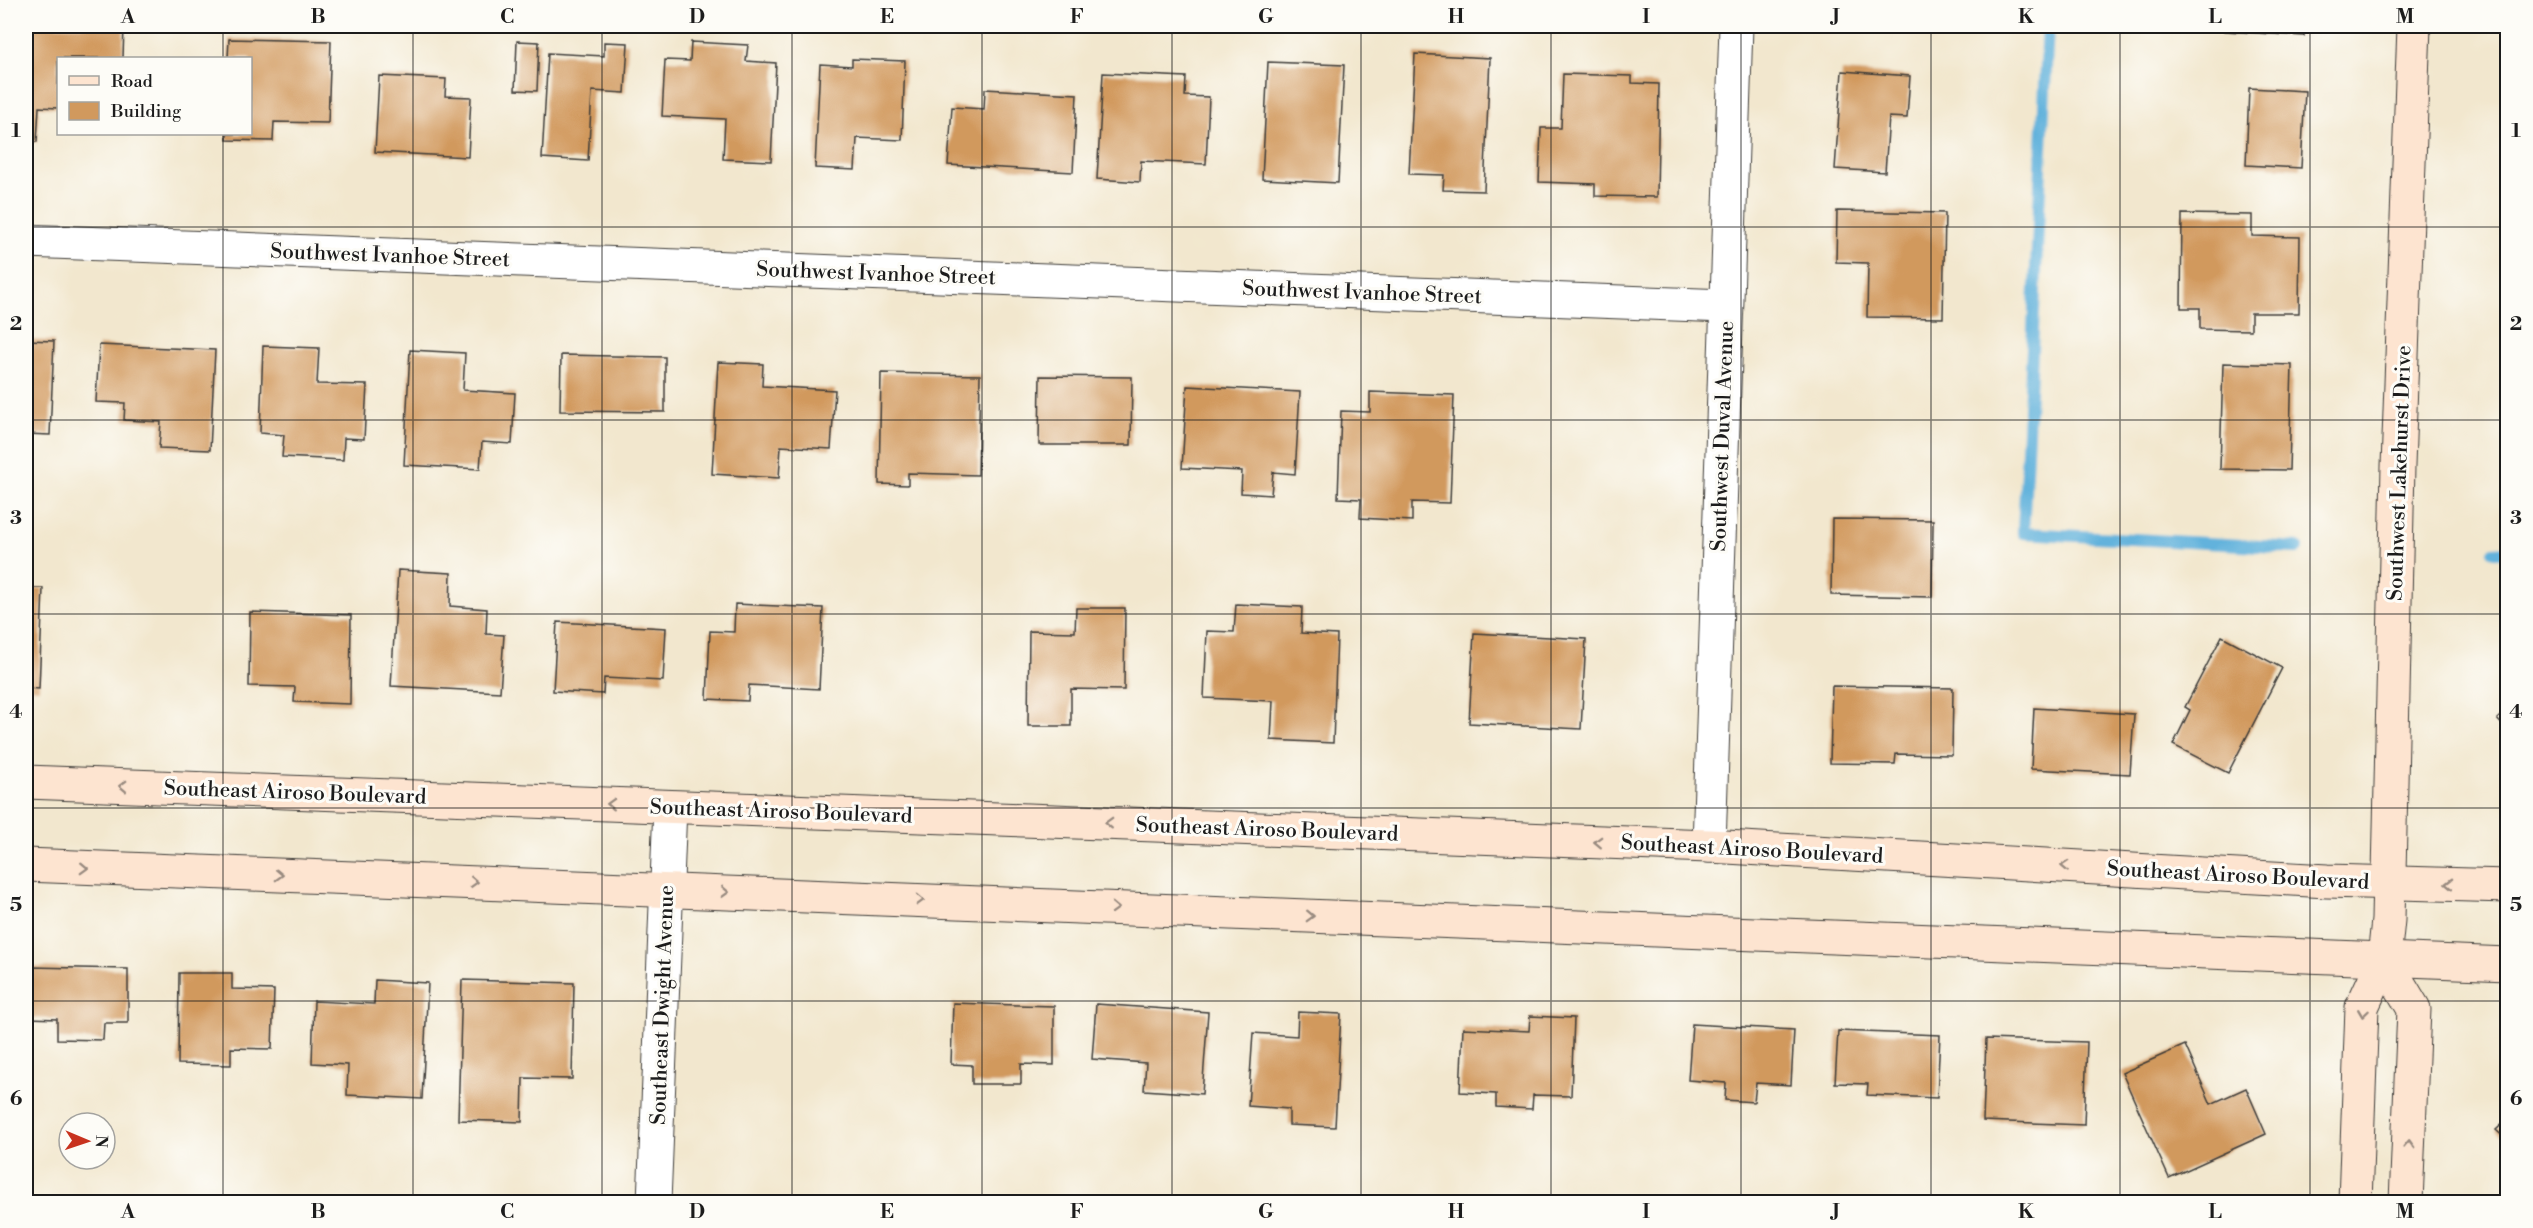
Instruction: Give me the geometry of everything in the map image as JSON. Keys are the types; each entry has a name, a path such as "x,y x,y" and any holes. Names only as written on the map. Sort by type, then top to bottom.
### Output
{"main road":[{"name":"Southwest Lakehurst Drive","path":"2355,1203 2362,1007 2384,959 2388,920 2398,454 2414,26"},
{"name":"Southeast Airoso Boulevard","path":"26,782 1709,846 2327,881 2508,886"},
{"path":"26,865 2508,964"},
{"path":"2384,959 2415,1008 2406,1203"}],"street":[{"name":"Southwest Duval Avenue","path":"1709,846 1736,26"},
{"name":"Southwest Ivanhoe Street","path":"26,241 1726,306"},
{"name":"Southeast Dwight Avenue","path":"654,1203 670,807"}],"building":[{"path":"26,26 124,26 123,57 57,57 57,108 39,107 37,142 26,142"},
{"path":"1855,26 1918,26 1918,31 1855,29"},
{"path":"2225,26 2305,26 2304,36 2225,31"},
{"path":"229,39 331,41 328,123 274,122 273,141 227,140 227,135 252,135 252,57 228,57"},
{"path":"517,41 539,42 537,91 515,90"},
{"path":"604,42 628,43 625,93 592,91 588,161 542,158 548,53 604,56"},
{"path":"691,42 748,45 746,61 776,63 771,161 723,159 725,119 662,116 665,60 690,61"},
{"path":"1415,54 1490,58 1484,191 1443,190 1444,175 1409,174"},
{"path":"852,59 905,61 902,140 857,138 855,170 815,168 820,64 852,66"},
{"path":"1268,62 1344,65 1338,183 1262,179"},
{"path":"1842,71 1910,76 1907,118 1889,117 1885,172 1835,169"},
{"path":"1103,73 1186,77 1185,96 1209,97 1206,164 1141,161 1140,182 1097,179"},
{"path":"1563,74 1632,76 1632,83 1659,84 1657,197 1595,196 1595,184 1539,182 1541,128 1561,128"},
{"path":"379,76 446,79 445,96 471,97 468,157 375,152"},
{"path":"2249,88 2305,91 2301,168 2246,165"},
{"path":"985,89 1077,94 1073,172 948,165 952,107 984,109"},
{"path":"1837,211 1945,213 1943,318 1867,317 1868,263 1836,262"},
{"path":"2182,214 2252,215 2252,236 2300,237 2299,313 2251,313 2251,330 2200,329 2200,308 2181,308"},
{"path":"26,340 54,341 50,435 26,434"},
{"path":"99,345 215,350 210,450 159,448 161,422 124,420 125,403 96,402"},
{"path":"263,346 319,348 317,384 367,385 364,439 344,438 343,460 282,457 284,435 260,433"},
{"path":"410,350 465,353 463,390 515,393 512,444 482,442 480,469 404,465"},
{"path":"561,355 665,357 665,412 560,411"},
{"path":"718,362 763,364 762,386 835,390 831,449 781,446 779,478 712,474"},
{"path":"2223,363 2292,365 2289,470 2220,469"},
{"path":"881,373 980,375 978,475 908,473 908,485 879,484"},
{"path":"1040,376 1132,377 1131,445 1039,445"},
{"path":"1187,386 1300,392 1295,474 1273,472 1271,495 1241,493 1242,471 1182,468"},
{"path":"1370,392 1454,395 1450,503 1412,502 1412,521 1360,518 1361,499 1338,498 1341,411 1370,412"},
{"path":"1832,519 1933,520 1932,597 1831,595"},
{"path":"398,570 451,573 450,606 487,609 486,634 504,635 500,692 391,686"},
{"path":"26,588 43,588 39,689 26,688"},
{"path":"735,604 823,608 819,689 749,685 748,701 707,699 710,631 734,632"},
{"path":"1236,604 1302,607 1301,633 1337,635 1333,743 1271,740 1273,701 1204,698 1207,631 1234,632"},
{"path":"1076,608 1125,608 1124,690 1071,689 1071,726 1028,726 1029,631 1075,632"},
{"path":"250,612 351,615 350,704 294,702 295,687 249,686"},
{"path":"557,622 666,628 663,681 604,678 603,694 553,691"},
{"path":"1474,633 1586,639 1581,729 1469,723"},
{"path":"2222,636 2282,668 2228,773 2173,745 2190,710 2185,707"},
{"path":"1832,686 1953,688 1952,755 1896,754 1895,764 1830,763"},
{"path":"2034,708 2134,714 2130,774 2031,769"},
{"path":"2508,709 2508,731 2497,719"},
{"path":"30,967 128,969 128,1023 104,1023 103,1040 57,1039 57,1019 29,1018"},
{"path":"179,973 232,973 232,989 274,990 272,1049 231,1048 231,1065 178,1064"},
{"path":"375,980 428,983 422,1099 347,1095 348,1065 312,1063 314,1001 374,1004"},
{"path":"462,980 574,983 572,1079 523,1078 522,1122 458,1120"},
{"path":"953,1003 1054,1006 1054,1065 1021,1064 1021,1084 972,1084 972,1065 951,1064"},
{"path":"1096,1004 1208,1012 1202,1094 1144,1090 1146,1063 1092,1059"},
{"path":"1298,1012 1341,1014 1335,1127 1289,1125 1289,1109 1248,1106 1253,1033 1297,1036"},
{"path":"1530,1016 1574,1018 1571,1096 1533,1095 1532,1109 1496,1107 1496,1094 1460,1092 1463,1028 1529,1031"},
{"path":"1692,1024 1794,1030 1791,1085 1756,1083 1754,1102 1725,1100 1726,1083 1688,1080"},
{"path":"1838,1031 1940,1035 1937,1098 1867,1095 1868,1084 1835,1083"},
{"path":"1986,1039 2087,1042 2084,1125 1983,1121"},
{"path":"2185,1045 2211,1104 2246,1088 2266,1134 2169,1178 2122,1073"},
{"path":"2508,1119 2508,1141 2496,1130"}],"waterway":[{"path":"2048,26 2023,533 2297,548"},
{"path":"2494,552 2508,551"}]}
